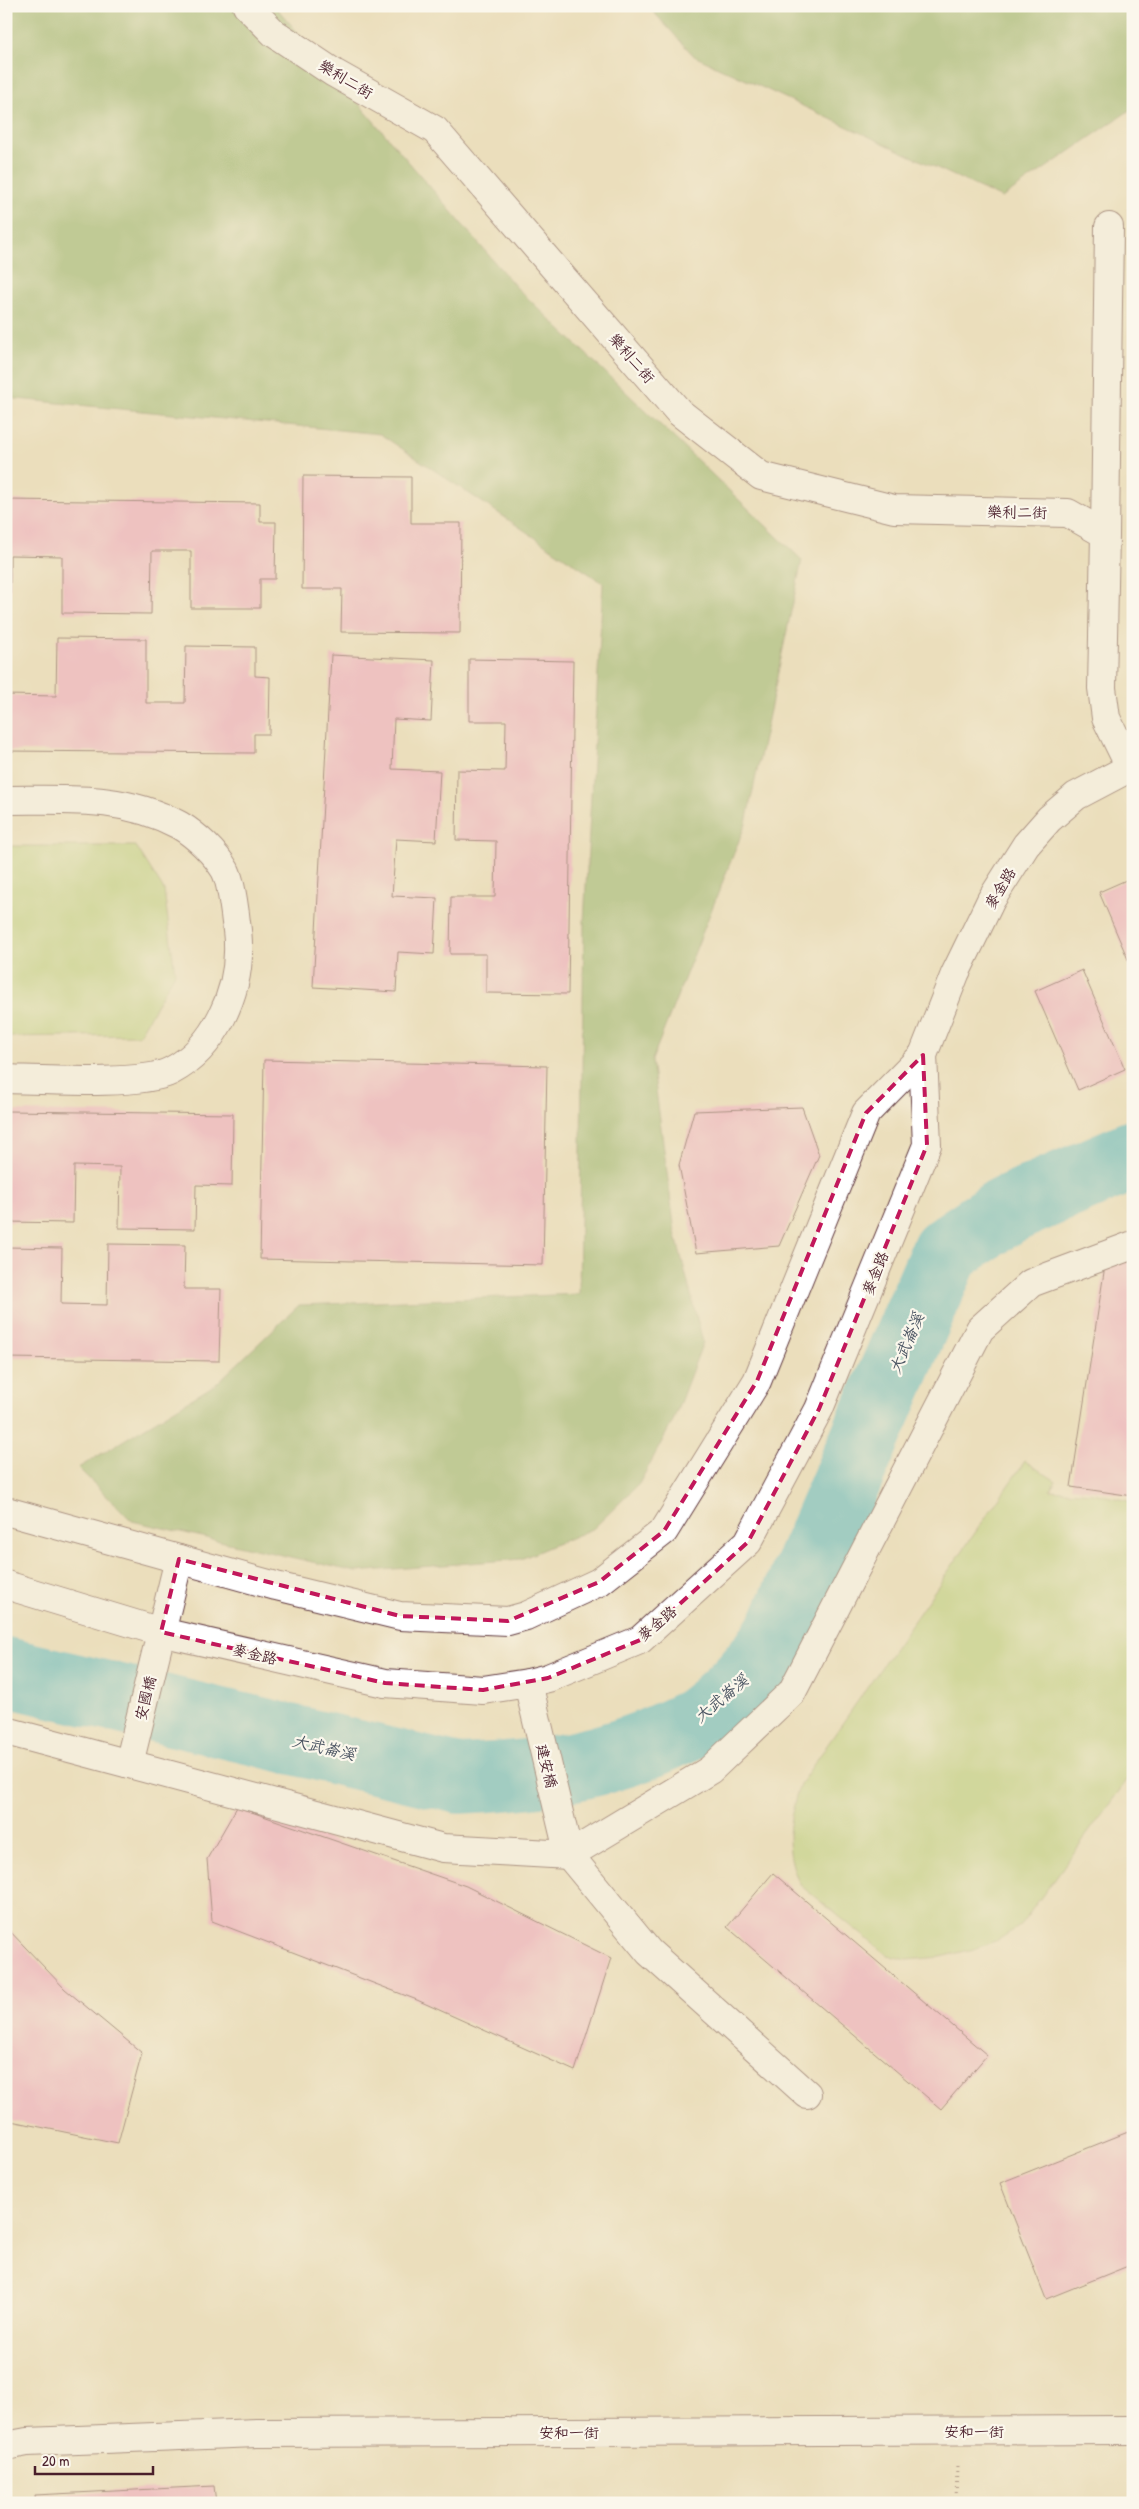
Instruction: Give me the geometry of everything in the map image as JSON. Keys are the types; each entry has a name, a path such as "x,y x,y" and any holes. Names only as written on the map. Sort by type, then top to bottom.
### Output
{"street":[{"name":"樂利二街","path":"246,6 281,38 334,73 435,130 679,412 761,476 894,509 1068,513 1105,534"},
{"path":"1109,227 1102,688 1106,718 1132,766"},
{"name":"麥金路","path":"6,1511 180,1559 400,1616 508,1621 526,1616 599,1582 664,1531 757,1381 866,1113 923,1055 963,957 991,900 1026,844 1049,819 1076,796 1132,766"},
{"path":"6,800 105,800 150,812 181,826 207,847 226,871 234,904 238,945 234,984 221,1019 202,1048 171,1071 145,1078 6,1080"},
{"name":"麥金路","path":"6,1586 161,1632 385,1683 483,1690 528,1683 548,1678 640,1640 748,1542 819,1409 927,1145 923,1055"},
{"path":"6,1731 443,1848 570,1855 710,1770 792,1692 980,1329 1031,1283 1133,1245"},
{"name":"安國橋","path":"129,1764 180,1559"},
{"name":"建安橋","path":"528,1683 560,1821 570,1855"},
{"path":"570,1855 649,1952 807,2094"},
{"name":"安和一街","path":"6,2446 27,2442 257,2433 1133,2430"}],"highlighted area":[{"path":"923,1055 927,1145 819,1409 748,1542 640,1640 548,1678 483,1690 385,1683 161,1632 179,1559 400,1616 508,1621 599,1582 664,1531 757,1381 866,1113"}],"green space":[{"path":"6,6 275,6 516,287 802,560 746,823 652,1060 675,1232 703,1342 673,1421 639,1484 594,1528 521,1559 356,1572 132,1521 78,1468 216,1384 299,1305 579,1294 584,921 603,583 380,434 6,398"},
{"path":"648,6 1133,6 1133,108 1002,198 694,56"},
{"path":"6,846 136,846 164,890 175,973 139,1035 6,1037"},
{"path":"1025,1461 1056,1481 1050,1490 1093,1493 1133,1502 1133,1772 1020,1926 998,1940 974,1949 940,1957 907,1960 887,1955 800,1885 791,1859 789,1846 790,1823 796,1798 800,1784"}],"building":[{"path":"303,476 411,477 411,523 461,523 460,633 341,632 342,589 302,589"},
{"path":"6,500 260,503 260,522 276,522 275,579 260,579 260,608 191,608 191,551 152,551 151,614 62,613 62,556 10,555 10,600 6,600"},
{"path":"57,638 146,639 146,703 185,703 186,646 255,647 255,676 270,677 269,734 254,734 254,753 6,751 6,695 56,696"},
{"path":"331,655 434,660 431,721 394,719 392,769 440,771 436,841 396,839 392,896 437,898 434,954 398,952 396,992 313,987"},
{"path":"469,659 573,661 568,994 486,993 486,954 450,954 451,897 495,897 496,841 456,840 457,770 505,771 506,721 469,721"},
{"path":"1133,877 1133,971 1099,892"},
{"path":"1082,970 1125,1069 1078,1090 1035,991"},
{"path":"264,1060 547,1066 543,1265 260,1259"},
{"path":"802,1107 819,1155 779,1246 696,1253 679,1165 694,1111"},
{"path":"6,1111 233,1114 232,1186 196,1185 195,1229 119,1228 120,1167 74,1166 73,1223 6,1222"},
{"path":"108,1244 185,1245 184,1289 221,1289 219,1361 6,1358 6,1247 62,1248 61,1304 107,1305"},
{"path":"1106,1259 1133,1263 1133,1496 1071,1487"},
{"path":"237,1807 466,1886 611,1958 575,2071 417,2000 212,1921 207,1859"},
{"path":"773,1873 987,2055 941,2109 727,1927"},
{"path":"6,1927 65,1989 142,2053 118,2143 6,2120"},
{"path":"1133,2130 1133,2264 1046,2299 1000,2183"},
{"path":"214,2486 216,2503 36,2503 35,2495"}],"waterway":[{"name":"大武崙溪","path":"6,1672 459,1779 542,1772 595,1761 621,1754 693,1724 715,1708 736,1688 765,1655 782,1630 946,1251 1005,1211 1133,1155"}]}
